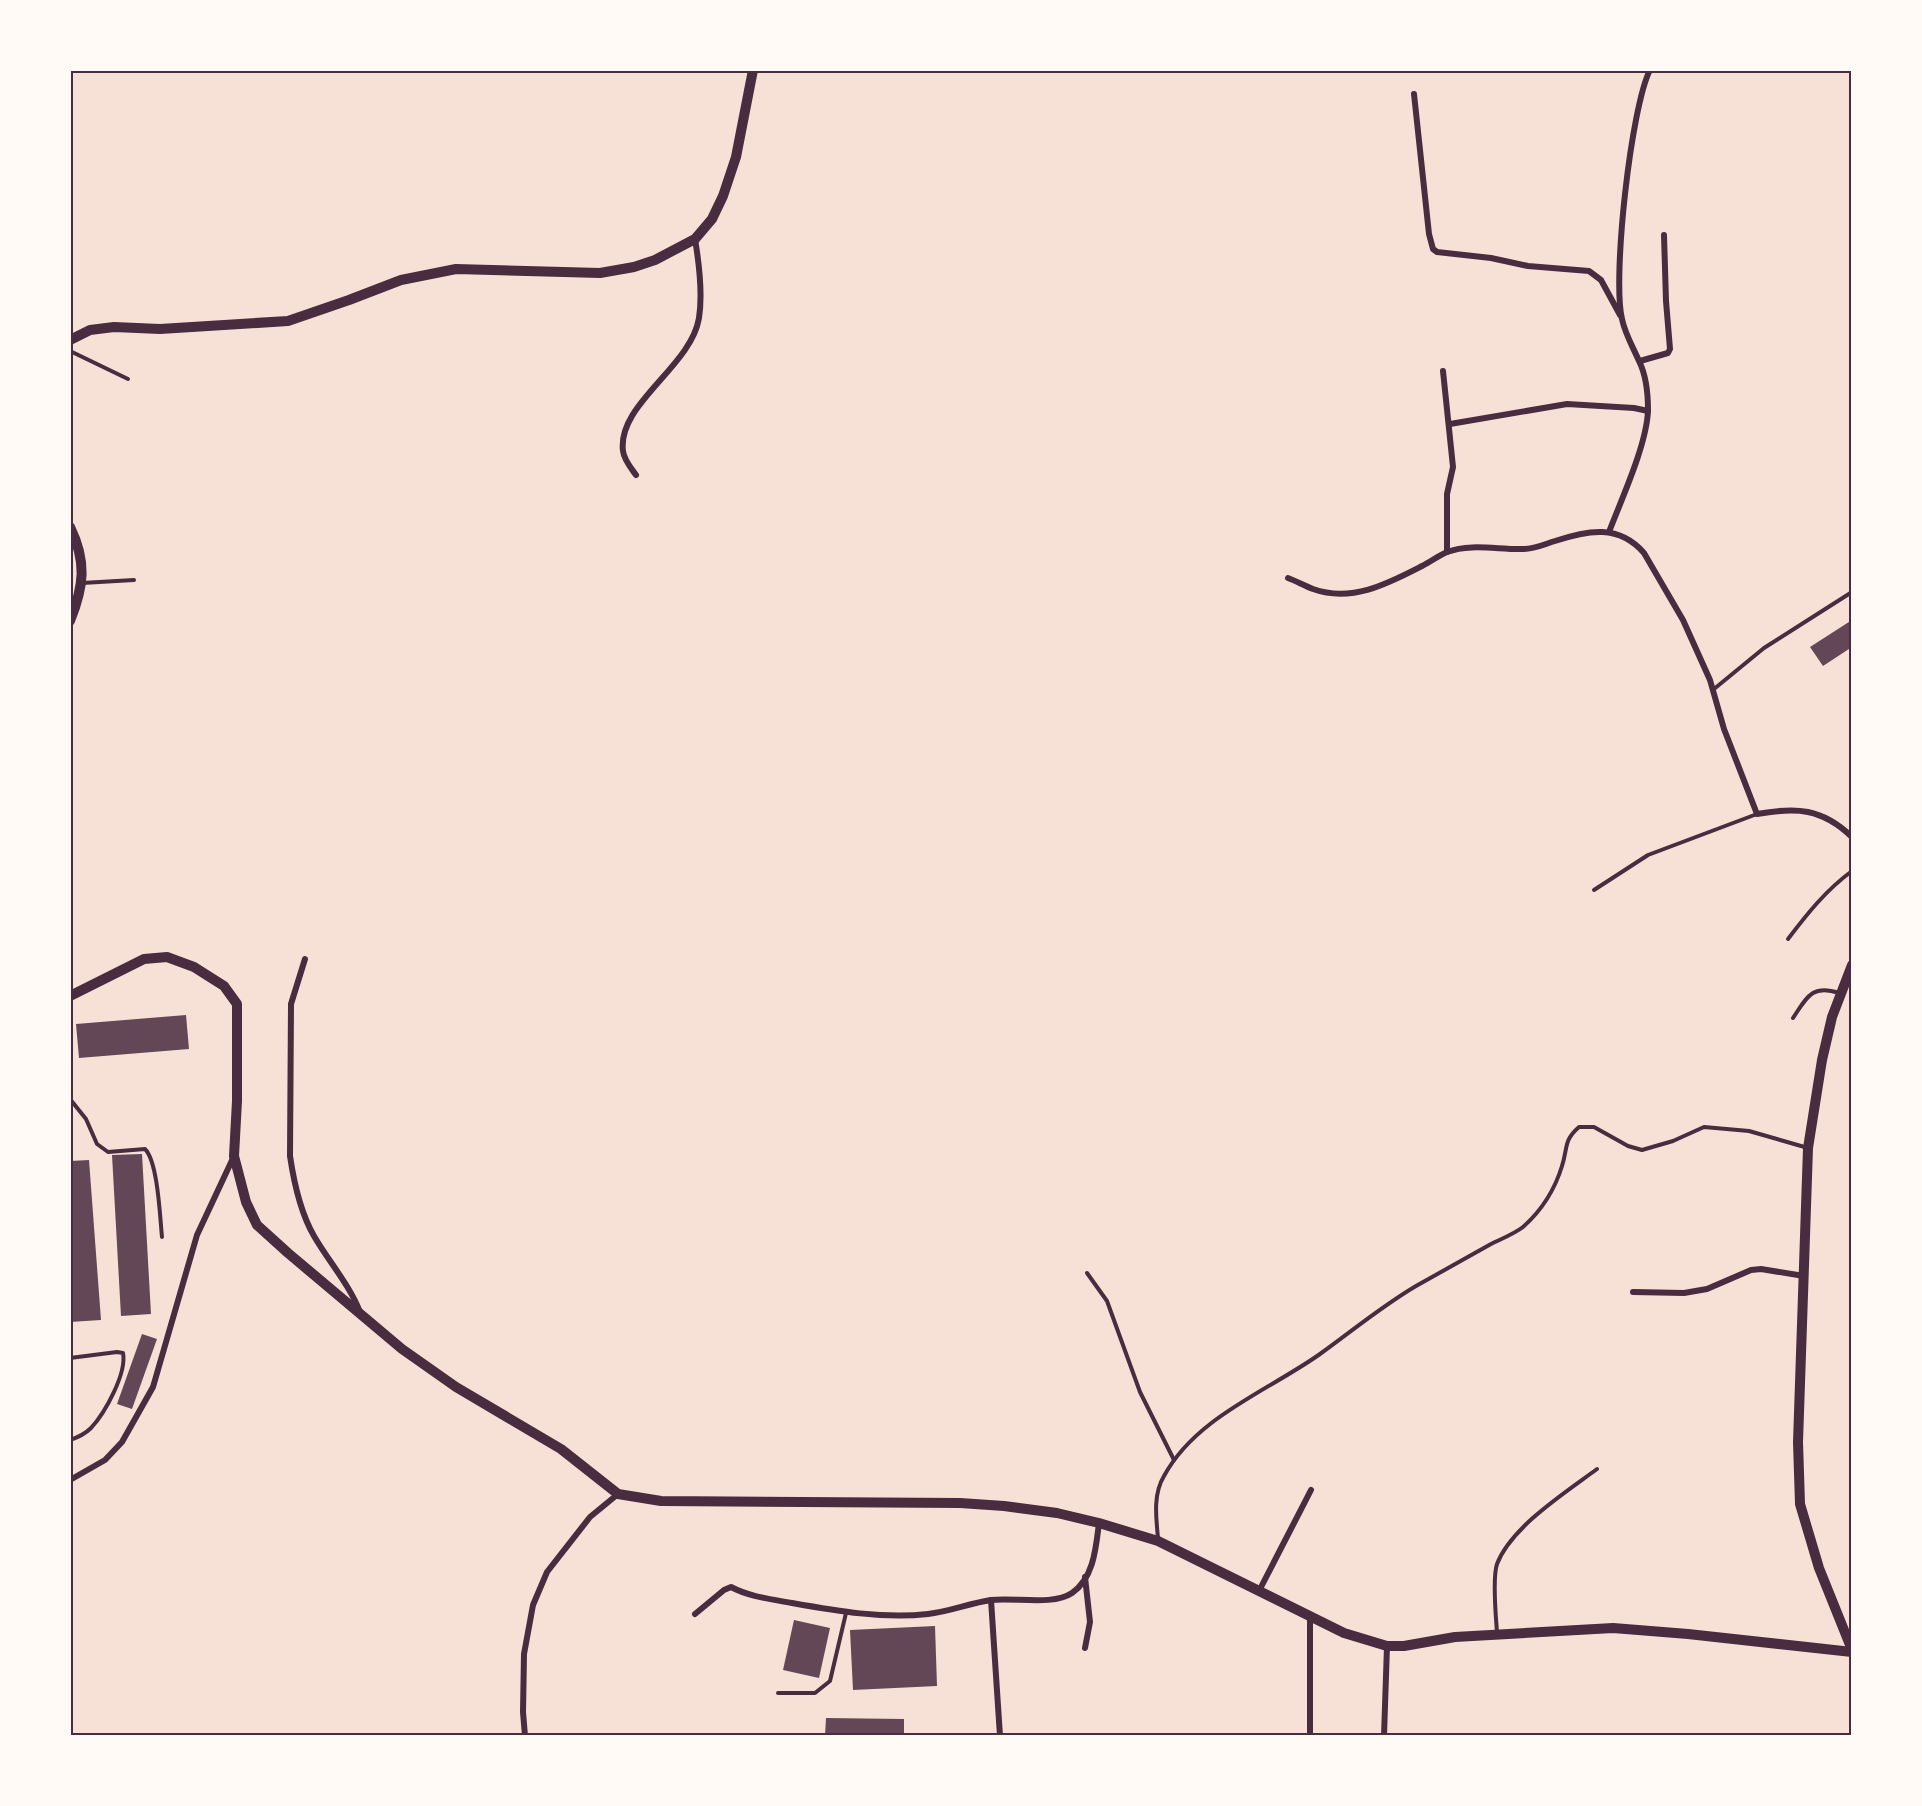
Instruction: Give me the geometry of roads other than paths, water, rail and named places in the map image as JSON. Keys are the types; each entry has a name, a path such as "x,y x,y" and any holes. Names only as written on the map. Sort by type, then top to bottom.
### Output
{"street":[{"path":"70,340 90,330 114,327 160,329 288,321 401,280 456,269 600,273 634,267 655,260 695,238 712,219 723,196 736,158 753,70"},
{"path":"1622,318 1620,263 1627,184 1641,95 1650,70"},
{"path":"1414,94 1429,234 1433,249 1437,252 1491,258 1528,266 1589,271 1601,280 1622,318 1634,352 1640,361 1647,388 1648,411 1644,436 1609,532"},
{"path":"1640,361 1668,353 1670,349 1664,236"},
{"path":"636,475 623,453 624,433 647,394 668,374 687,348 699,318 700,267 695,238"},
{"path":"1443,371 1453,467 1447,494 1447,552"},
{"path":"1450,424 1567,404 1648,411"},
{"path":"70,527 81,554 83,570 70,621"},
{"path":"1288,578 1314,590 1355,593 1391,582 1447,552 1479,548 1526,549 1573,535 1609,532 1624,536 1644,553 1683,620 1713,690 1724,729 1757,814 1785,809 1807,812 1834,822 1851,837"},
{"path":"70,996 144,959 167,957 194,968 224,986 237,1004 237,1101 234,1156 246,1202 257,1225 402,1349 456,1387 561,1449 618,1494 661,1501 1004,1506 1057,1513 1100,1522 1158,1541 1344,1633 1387,1646 1404,1646 1455,1637 1613,1628 1851,1651 1819,1568 1800,1504 1798,1442 1808,1148 1822,1060 1832,1017 1851,965"},
{"path":"305,959 291,1004 290,1156 293,1179 314,1235 356,1300 361,1315"},
{"path":"70,1480 105,1460 122,1442 153,1388 197,1235 234,1156"},
{"path":"1633,1292 1684,1293 1707,1288 1751,1270 1761,1269 1804,1276"},
{"path":"1259,1591 1311,1490"},
{"path":"525,1736 524,1654 533,1605 547,1572 590,1517 618,1494"},
{"path":"695,1614 730,1587 746,1595 846,1613 929,1614 991,1600 1061,1599 1073,1592 1094,1560 1100,1522"},
{"path":"1085,1576 1090,1622 1085,1648"},
{"path":"991,1600 1000,1736"},
{"path":"1310,1615 1310,1736"},
{"path":"1384,1736 1387,1646"}],"lane":[{"path":"70,351 128,379"},
{"path":"81,584 134,580"},
{"path":"1713,690 1764,648 1851,592"},
{"path":"1594,890 1648,855 1757,814"},
{"path":"1788,939 1835,883 1851,871"},
{"path":"1793,1018 1816,990 1823,989 1840,994"},
{"path":"70,1099 86,1119 97,1144 108,1152 145,1149 148,1152 152,1159 158,1193 162,1237"},
{"path":"1158,1541 1156,1513 1158,1489 1162,1478 1174,1460 1218,1419 1319,1355 1392,1300 1523,1227 1551,1194 1563,1164 1565,1146 1570,1135 1579,1127 1594,1126 1628,1146 1642,1150 1673,1141 1704,1127 1749,1131 1808,1148"},
{"path":"1087,1273 1107,1301 1140,1392 1174,1460"},
{"path":"70,1358 117,1352 123,1353 125,1362 118,1382 92,1426 82,1436 70,1440"},
{"path":"1497,1634 1496,1566 1505,1548 1533,1517 1597,1469"},
{"path":"778,1693 815,1693 830,1681 846,1613"}]}
